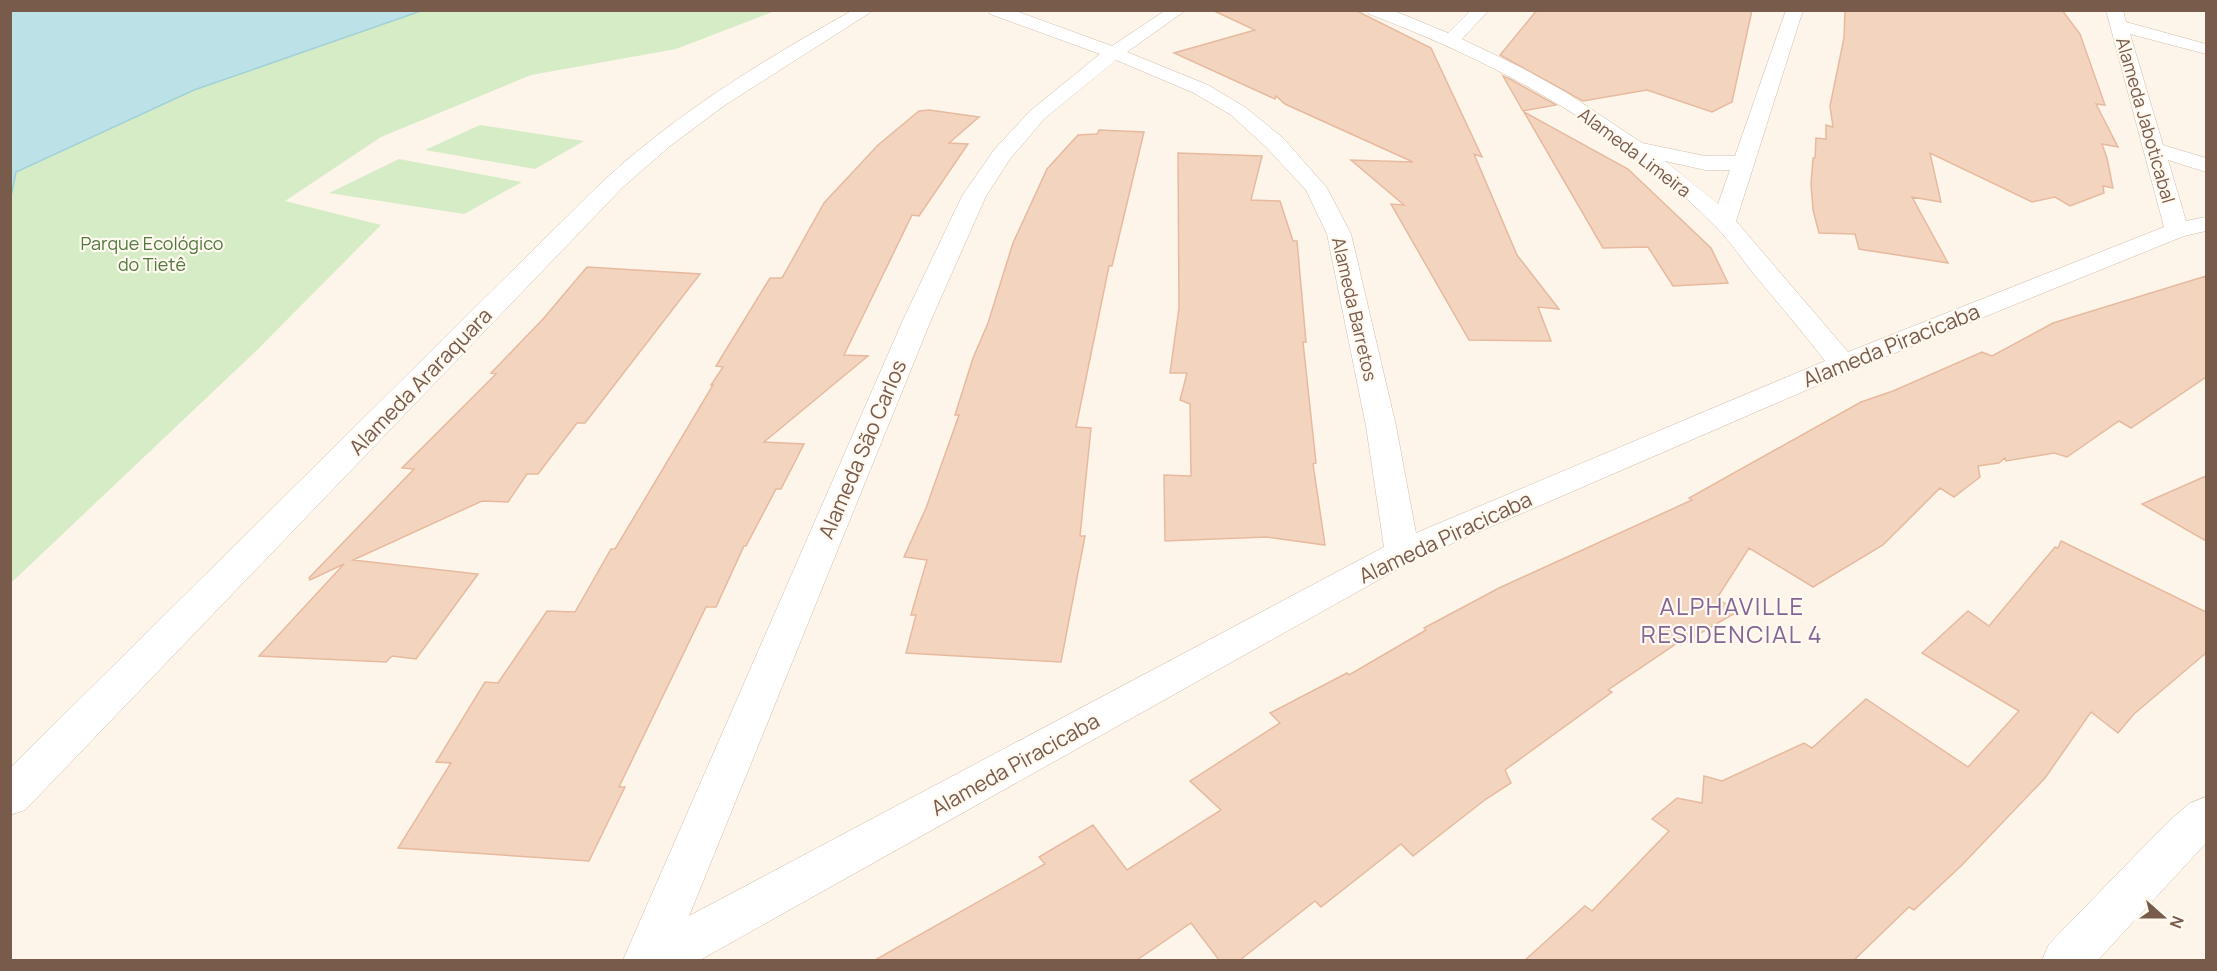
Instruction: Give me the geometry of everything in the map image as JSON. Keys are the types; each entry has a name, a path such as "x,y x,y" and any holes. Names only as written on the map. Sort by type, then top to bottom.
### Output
{"street":[{"name":"Alameda Araraquara","path":"10,797 560,237 634,165 697,116 771,64 866,10"},
{"name":"Alameda Barretos","path":"996,10 1149,66 1202,89 1238,111 1275,142 1316,188 1339,234 1381,426 1402,552"},
{"name":"Alameda São Carlos","path":"647,960 917,320 974,196 1002,155 1037,115 1112,54 1178,10"},
{"name":"Alameda Limeira","path":"1375,10 1422,26 1511,68 1634,147 1724,222 1843,363"},
{"path":"1451,40 1481,10"},
{"path":"1724,222 1795,10"},
{"path":"2116,18 2206,49"},
{"name":"Alameda Jaboticabal","path":"2116,18 2154,149 2192,227"},
{"path":"1634,147 1705,163 1744,163"},
{"path":"2154,149 2206,165"},
{"name":"Alameda Piracicaba","path":"655,960 1402,552 1843,363 2192,227"},
{"path":"2066,960 2184,836 2206,816"}],"green space":[{"name":"Parque Ecológico do Tietê","path":"11,11 775,11 676,49 531,75 381,137 285,201 381,225 257,350 11,583"},
{"path":"480,125 584,141 535,169 425,150"},
{"path":"399,159 522,182 464,214 329,193"}],"water":[{"path":"11,10 421,11 194,90 16,172 11,197"}],"building":[{"path":"1212,10 1355,10 1431,48 1482,157 1474,154 1517,255 1559,309 1538,307 1551,341 1469,340 1391,204 1404,205 1351,160 1413,162 1285,104 1276,96 1275,99 1174,53 1255,30"},
{"path":"1537,10 1752,10 1732,102 1712,112 1647,90 1583,101 1500,55"},
{"path":"1845,10 2062,10 2080,34 2105,105 2096,104 2118,147 2102,144 2113,188 2103,186 2104,193 2070,206 2055,197 2032,202 1930,153 1941,202 1912,197 1948,263 1859,249 1855,234 1819,233 1813,210 1811,184 1813,158 1815,158 1816,138 1826,139 1826,125 1833,127 1830,106 1844,38"},
{"path":"1503,76 1510,79 1556,105 1523,111"},
{"path":"929,110 979,117 949,143 968,144 919,216 912,215 844,355 868,356 764,442 804,444 781,489 776,489 744,546 716,607 706,607 619,787 625,787 589,861 398,848 451,763 436,762 485,682 498,683 547,611 575,612 611,549 615,549 713,385 711,385 723,367 716,366 770,278 782,278 824,203 878,145 919,111"},
{"path":"1524,112 1628,169 1711,248 1728,283 1673,286 1648,247 1603,248"},
{"path":"1099,130 1144,132 1112,266 1109,266 1076,427 1091,428 1080,536 1085,536 1061,662 906,653 916,615 911,615 927,560 904,557 926,508 959,415 955,415 973,358 988,323 1013,243 1047,169 1078,135 1097,134"},
{"path":"1178,153 1262,156 1251,200 1280,201 1293,241 1297,241 1306,342 1303,342 1316,463 1313,464 1325,545 1266,537 1165,541 1164,475 1191,476 1190,404 1180,400 1187,373 1170,373 1179,308"},
{"path":"587,267 700,274 585,423 577,423 538,474 527,474 508,502 482,501 353,560 478,574 416,659 392,656 386,662 259,656 344,564 310,580 309,578 414,469 402,468 496,374 491,373 543,319"},
{"path":"2206,276 2206,377 2131,428 2119,421 2067,457 2054,453 2006,461 2005,458 1999,463 1978,466 1980,477 1954,497 1940,488 1883,545 1813,587 1749,548 1717,598 1737,612 1685,642 1682,640 1608,690 1612,692 1505,770 1511,783 1486,799 1413,856 1401,844 1321,907 1315,901 1240,960 1219,960 1191,923 1137,960 875,960 1045,864 1039,857 1093,825 1127,870 1221,810 1190,781 1280,723 1270,713 1347,673 1349,675 1426,630 1424,628 1499,588 1692,500 1689,498 1861,402 1893,391 1982,352 1992,356 2053,323"},
{"path":"2206,476 2206,541 2142,504"},
{"path":"2061,541 2206,612 2206,653 2134,714 2118,733 2091,712 2045,778 1962,865 1914,910 1909,907 1854,960 1525,960 1585,906 1592,911 1669,831 1652,819 1677,798 1702,803 1704,776 1722,781 1804,743 1812,748 1866,699 1968,767 2019,711 1922,653 1968,611 1989,626 2055,547 2058,548"}],"district":[{"name":"ALPHAVILLE RESIDENCIAL 4","path":"1732,619"}]}
